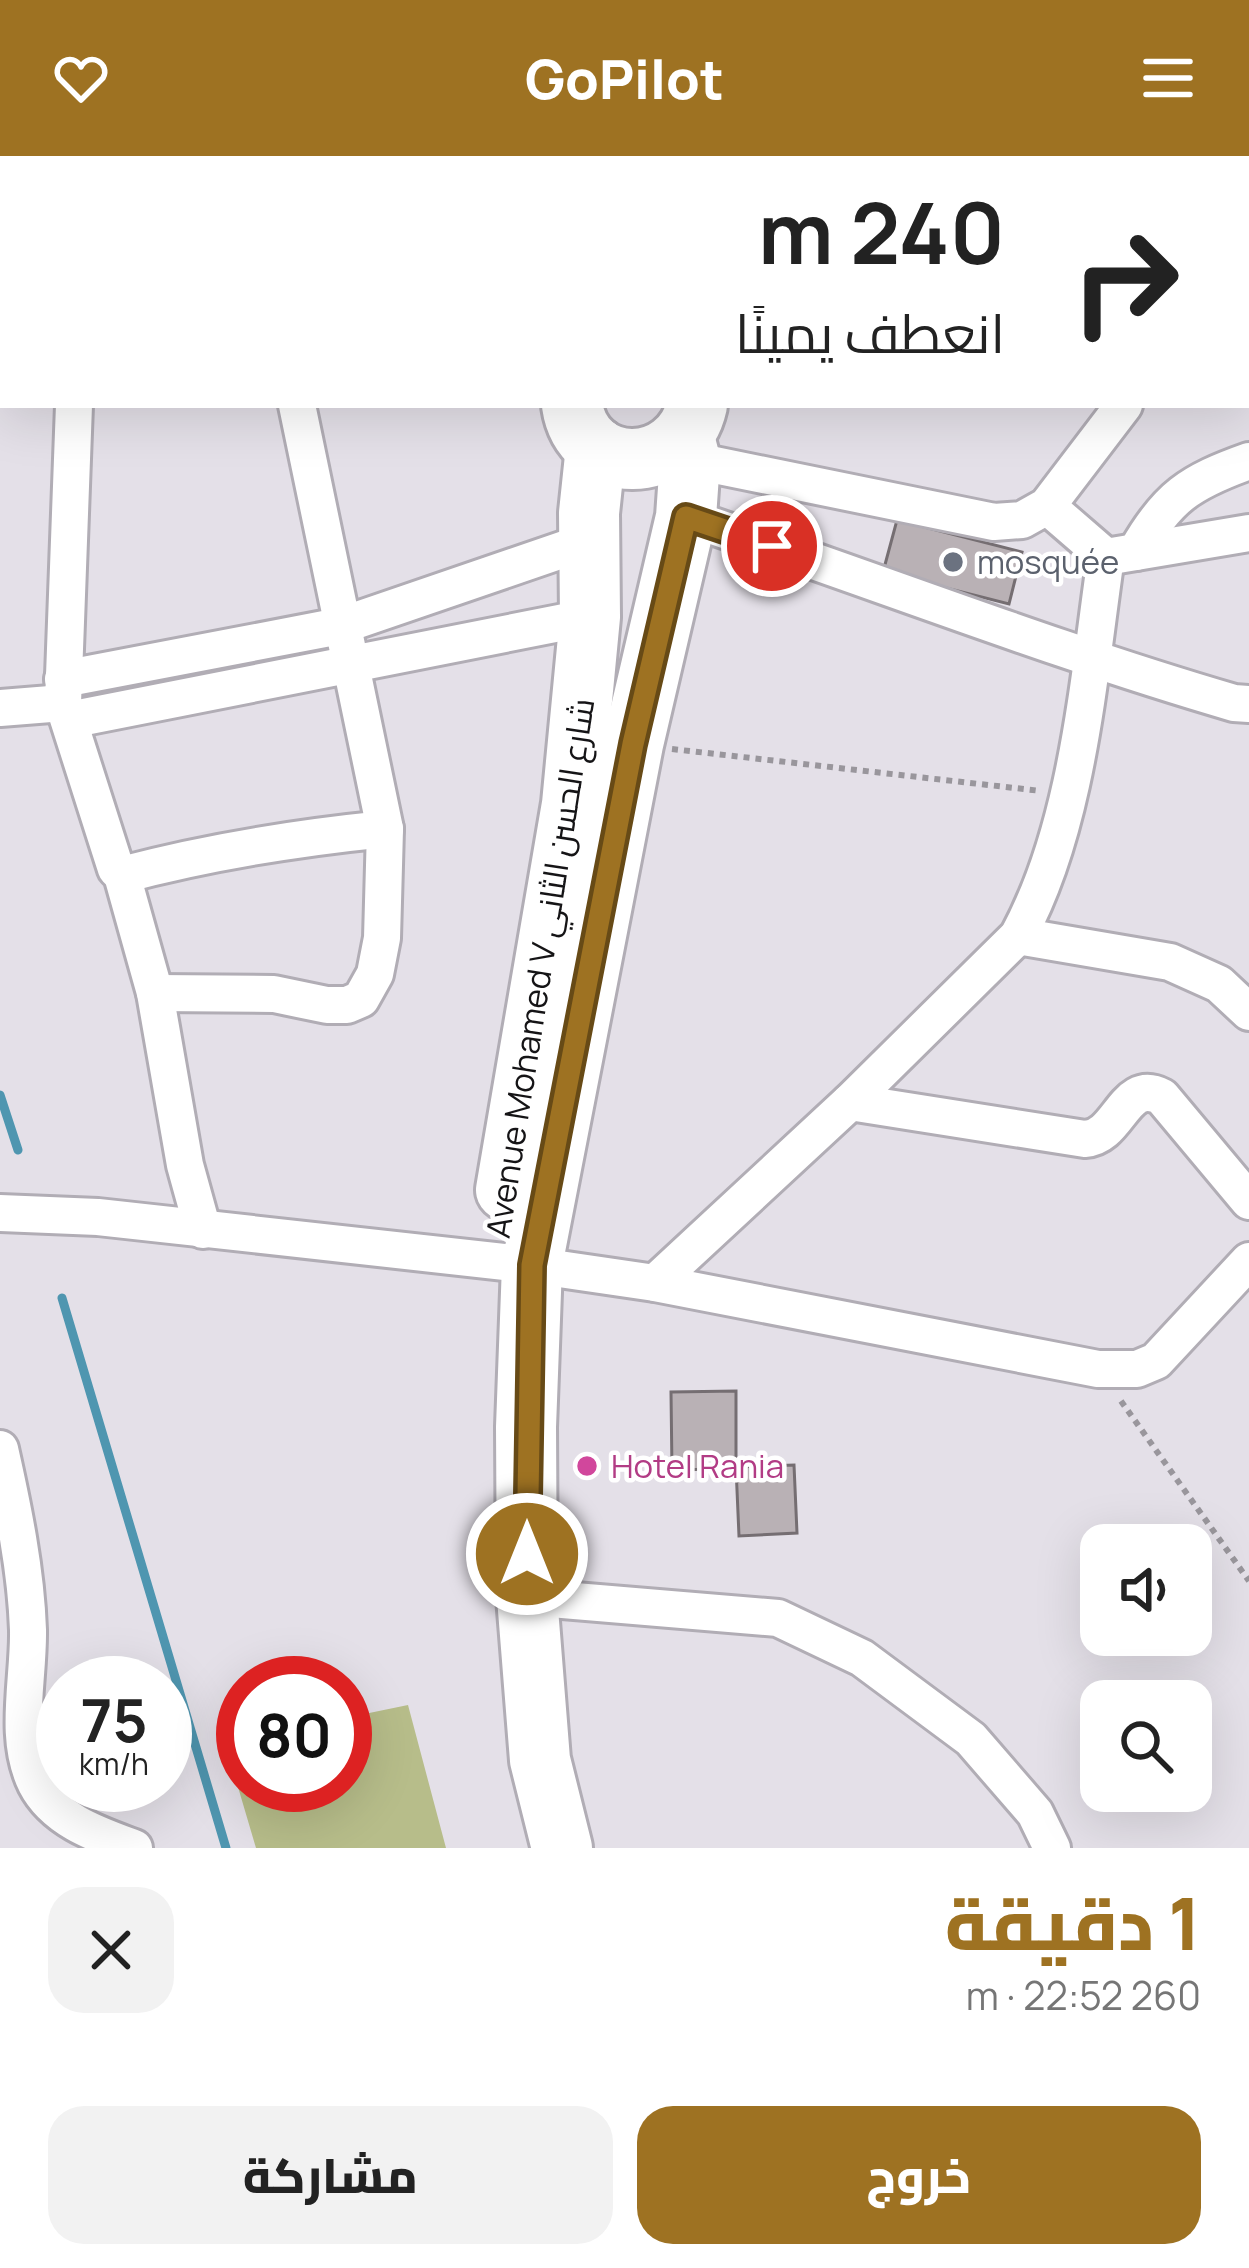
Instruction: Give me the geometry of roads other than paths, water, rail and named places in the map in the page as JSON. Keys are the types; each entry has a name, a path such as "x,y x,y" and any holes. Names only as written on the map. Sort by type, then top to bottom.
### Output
{"highway":[{"name":"Avenue Mohamed V شارع الحسن الثاني","path":"562,1848 540,1760 527,1597 526,1426 514,1263 633,744 689,454 669,450 632,460 613,456 584,426"},
{"name":"Avenue Mohamed V شارع الحسن الثاني","path":"526,1848 515,1796 498,1623 514,1263 572,804 590,617 584,426"}],"street":[{"path":"74,408 65,701 155,993 185,1165 202,1230"},
{"path":"155,993 274,994 347,1005 361,999 375,974 382,938 385,829 298,408"},
{"path":"689,454 994,522 1022,520 1047,506 1122,408"},
{"path":"689,454 1021,632 1091,662 1249,704"},
{"path":"655,1283 850,1102 1018,936 1033,908 1069,794 1091,662 1121,555 1176,494 1204,477 1249,461"},
{"path":"1047,506 1121,555 1249,533"},
{"path":"65,701 224,651 340,626 588,541"},
{"path":"0,708 233,688 590,617"},
{"path":"224,651 233,688"},
{"path":"122,875 244,848 385,829"},
{"path":"1018,936 1170,962 1219,984 1249,1012"},
{"path":"850,1102 1095,1139 1107,1131 1130,1099 1150,1091 1162,1097 1249,1201"},
{"path":"0,1213 98,1217 655,1283 1098,1369 1137,1370 1156,1360 1249,1261"},
{"path":"0,1449 28,1628 24,1747 37,1786 78,1825 134,1848"},
{"path":"527,1597 778,1618 862,1658 971,1739 1035,1813 1052,1848"}],"waterway":[{"path":"0,1095 18,1150"},
{"path":"62,1298 226,1848"}],"place":[{"name":"mosquée","path":"953,562"},
{"name":"Hotel Rania","path":"587,1466"}]}
